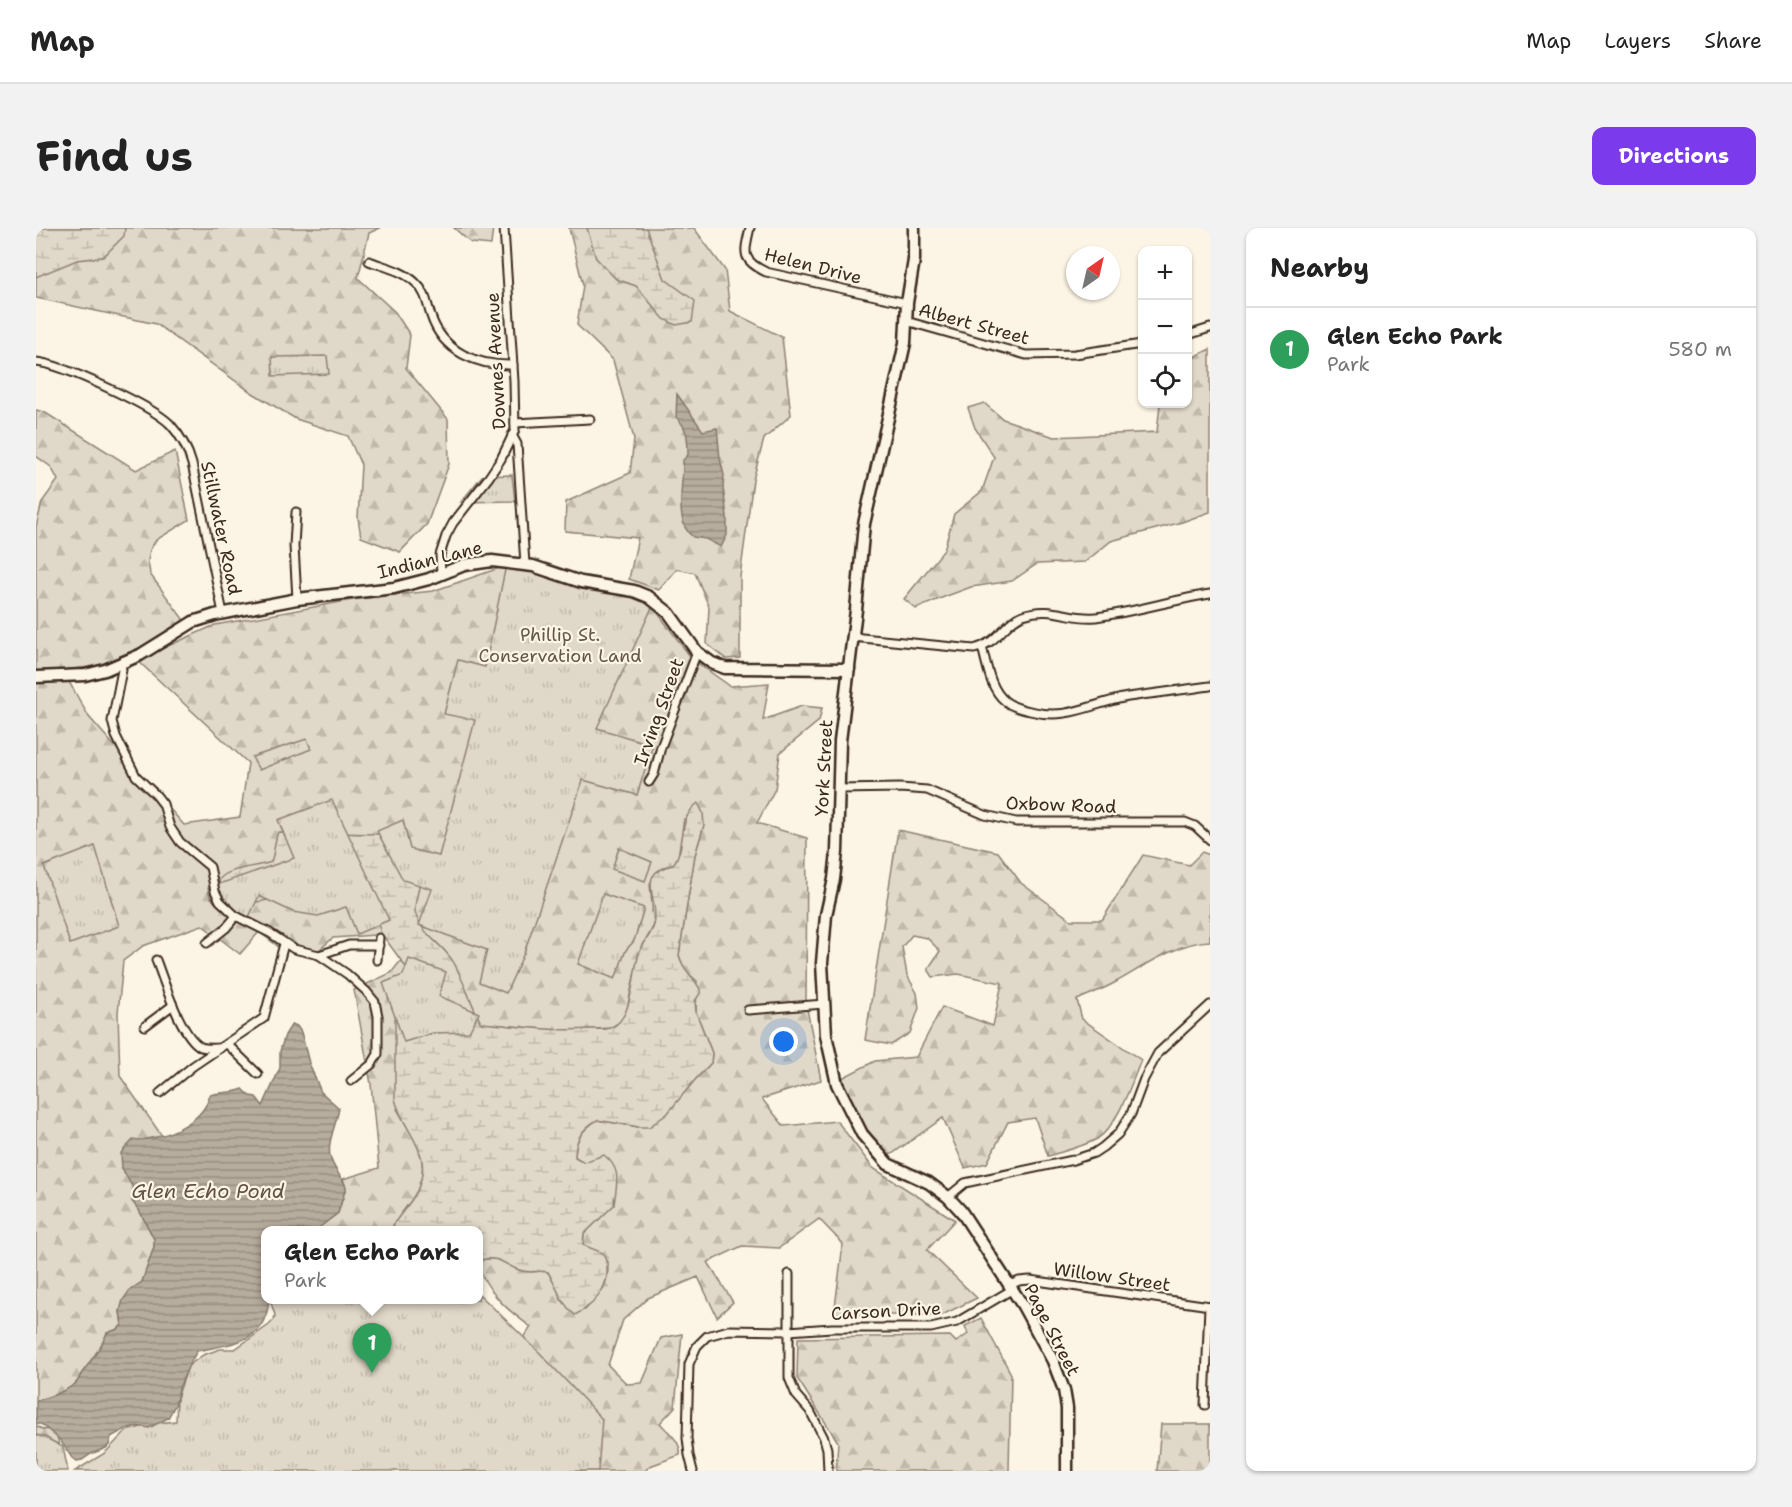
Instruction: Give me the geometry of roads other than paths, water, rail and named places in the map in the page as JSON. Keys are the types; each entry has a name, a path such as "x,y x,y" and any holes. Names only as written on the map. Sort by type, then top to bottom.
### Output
{"street":[{"name":"Downes Avenue","path":"504,228 513,365 515,423 513,435 516,438 518,454 525,564"},
{"name":"Helen Drive","path":"750,228 744,252 753,266 766,272 907,303"},
{"name":"York Street","path":"915,228 905,343 864,524 840,741 837,852 824,933 822,963 824,1004 827,1042 836,1081 862,1134 888,1164 929,1183 948,1197 961,1210 987,1247"},
{"path":"369,261 409,277 418,285 427,299 431,317 438,332 448,345 473,360 490,365 513,365"},
{"name":"Albert Street","path":"906,321 1026,355 1075,354 1138,345"},
{"path":"1192,334 1210,328"},
{"name":"Stillwater Road","path":"36,362 67,370 150,408 170,424 179,436 188,451 192,464 223,613"},
{"path":"515,423 590,419"},
{"path":"441,574 440,555 446,536 453,523 501,459 513,435"},
{"path":"296,512 294,546 297,599"},
{"name":"Indian Lane","path":"36,677 92,674 120,664 156,646 193,622 223,613 297,599 394,588 483,561 525,564 581,582 634,591 649,597 669,612 696,652 712,663 725,668 849,669"},
{"path":"852,637 974,649 982,647 1000,635 1021,616 1035,612 1048,610 1093,617 1210,594"},
{"path":"982,647 992,683 1004,701 1016,708 1036,713 1069,714 1126,698 1210,686"},
{"name":"Irving Street","path":"649,782 654,774 661,747 696,652"},
{"path":"120,664 122,670 112,721 116,736 136,776 163,804 170,827 180,842 210,867 215,891 220,901 236,916 270,933 284,944 319,955 347,974 366,991 377,1007 378,1054 372,1064 351,1081"},
{"name":"Oxbow Road","path":"838,789 927,790 985,814 1016,822 1160,820 1185,822 1195,826 1210,840"},
{"path":"207,943 226,928 236,916"},
{"path":"319,955 335,948 379,941 377,960"},
{"path":"160,1094 193,1066 264,1018 284,944"},
{"path":"156,960 177,1016 196,1044 204,1048 220,1048"},
{"path":"748,1010 824,1004"},
{"path":"145,1026 173,1005"},
{"path":"948,1197 965,1183 1073,1160 1102,1148 1118,1134 1131,1114 1144,1079 1158,1053 1210,1005"},
{"path":"227,1044 258,1074"},
{"name":"Page Street","path":"987,1247 1053,1360 1063,1385 1067,1408 1067,1471"},
{"path":"789,1274 789,1378 796,1395 814,1417 824,1438 828,1471"},
{"name":"Willow Street","path":"1012,1287 1018,1281 1026,1280 1209,1306"},
{"name":"Carson Drive","path":"693,1471 687,1438 689,1364 697,1346 707,1336 721,1331 944,1326 957,1322 1012,1287"},
{"path":"1205,1405 1209,1306"}],"water":[{"path":"677,394 703,431 717,428 727,516 727,535 721,547 706,539 693,537 683,522 681,501 683,460 688,455 688,444 685,430 676,417"},
{"name":"Glen Echo Pond","path":"292,1024 297,1026 321,1092 339,1108 329,1150 333,1164 346,1187 338,1213 321,1226 261,1226 261,1304 268,1304 261,1325 245,1339 197,1351 188,1367 179,1388 176,1403 168,1418 149,1428 138,1426 125,1429 111,1437 106,1448 77,1461 72,1458 60,1440 41,1424 36,1424 36,1401 61,1392 76,1383 107,1333 122,1325 120,1311 123,1300 130,1290 142,1282 154,1247 154,1239 132,1201 133,1188 122,1168 121,1153 133,1140 156,1137 190,1122 206,1105 210,1095 243,1089 250,1096 256,1097 263,1106 280,1068 280,1051 285,1035"}],"place":[{"name":"Glen Echo Park","path":"372,1373"}],"park label":[{"name":"Phillip St. Conservation Land","path":"560,645"}]}
